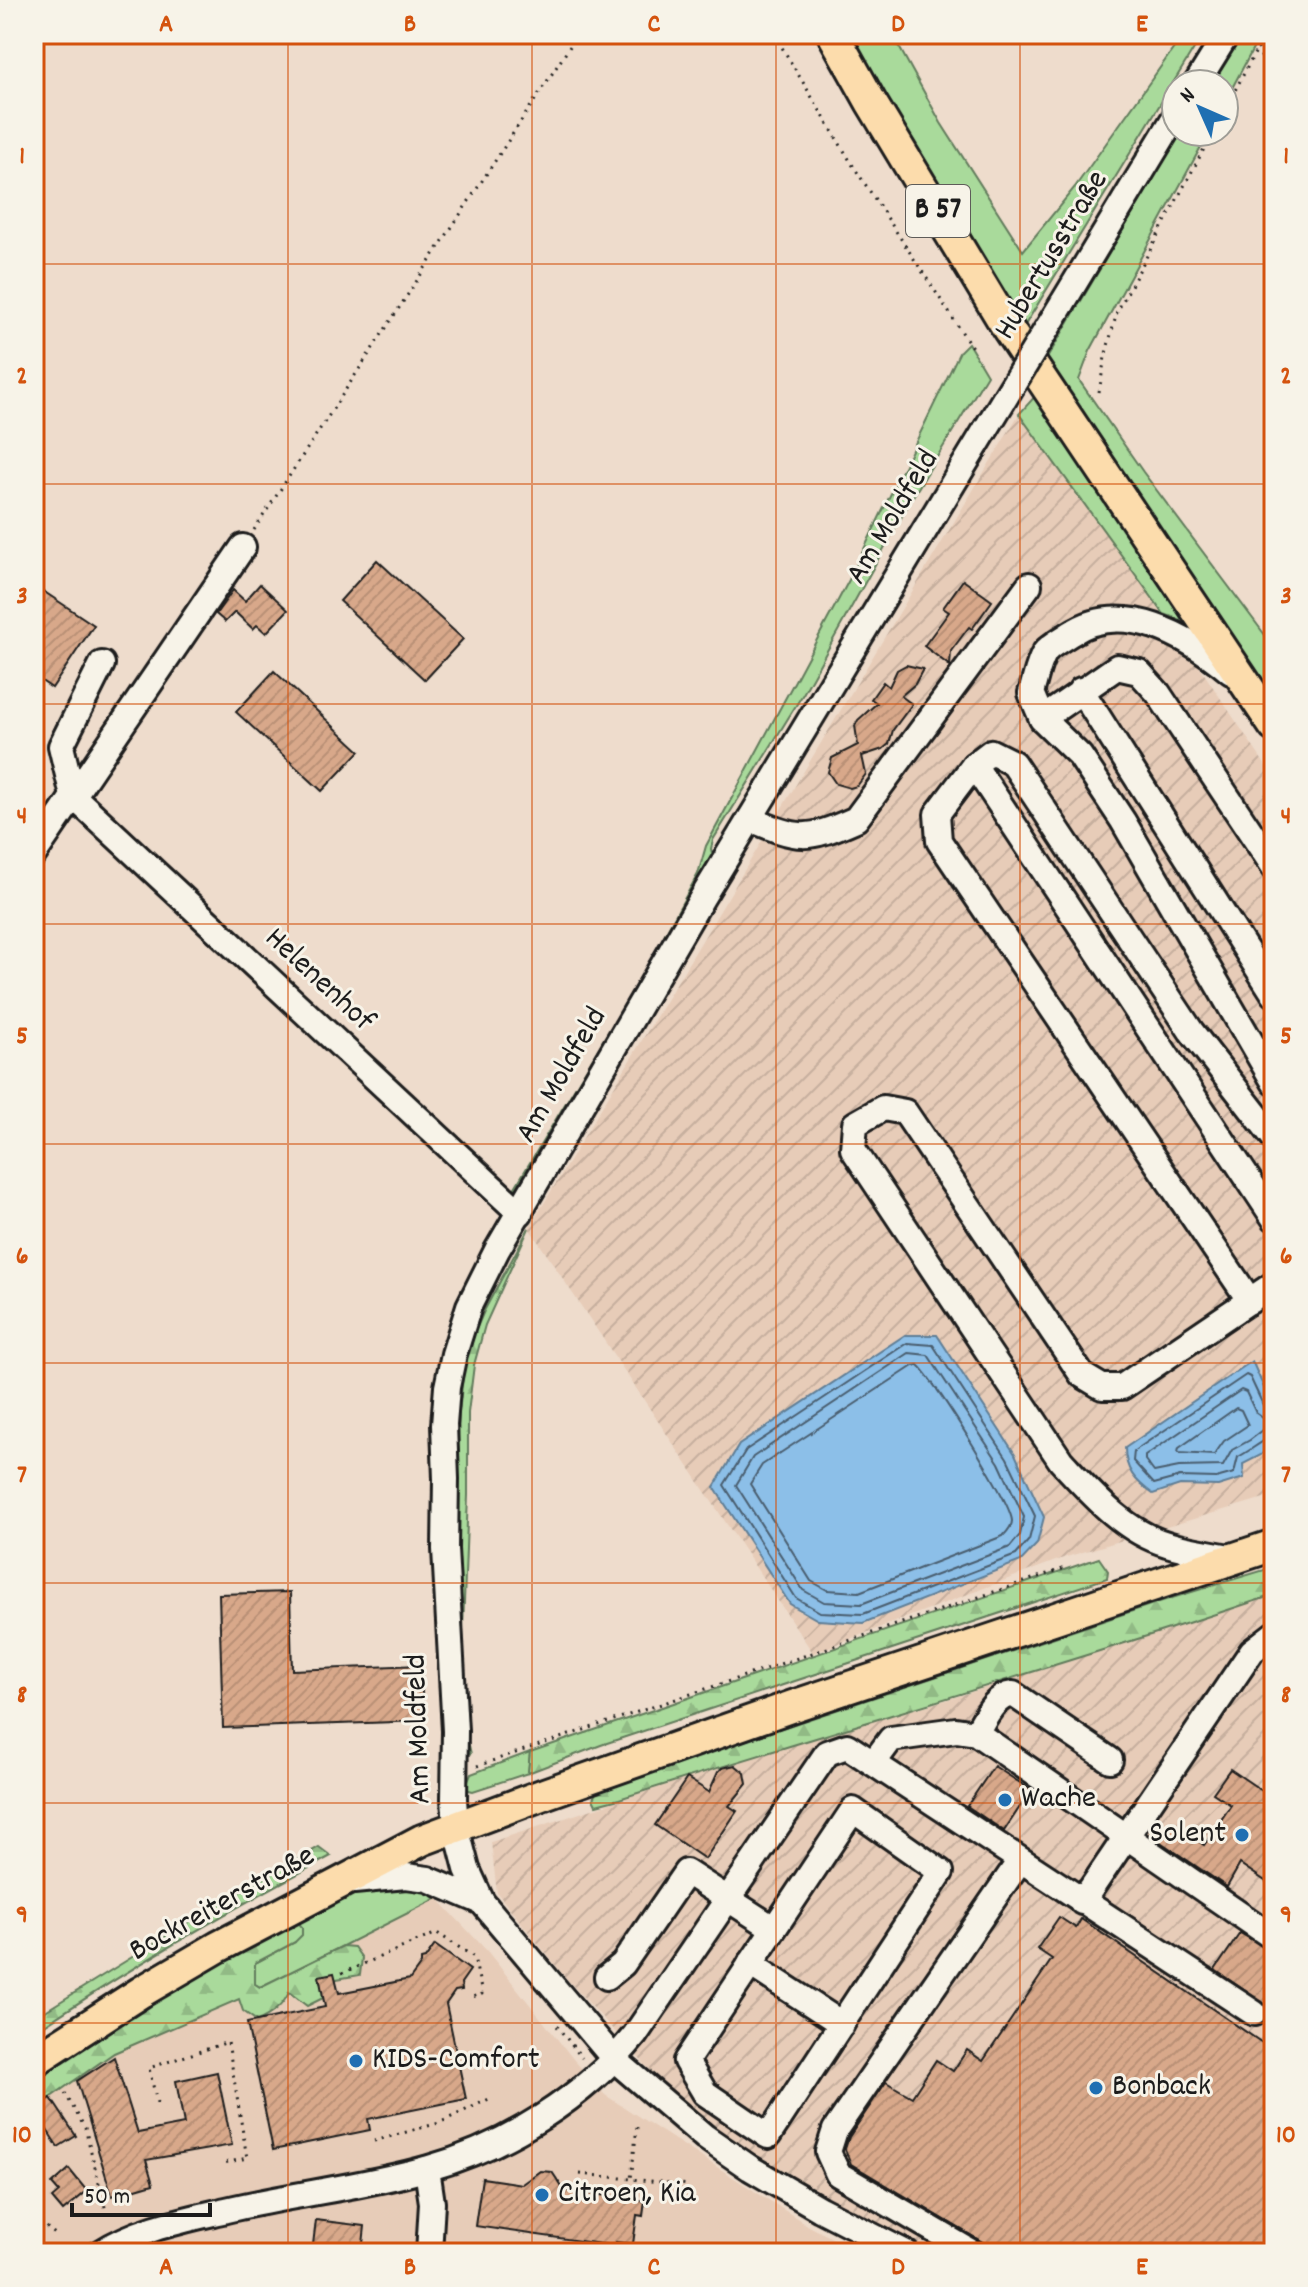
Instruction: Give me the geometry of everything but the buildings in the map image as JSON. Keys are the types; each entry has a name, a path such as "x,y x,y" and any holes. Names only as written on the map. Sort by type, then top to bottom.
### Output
{"main road":[{"name":"B 57","path":"833,34 1008,329 1274,726"},
{"name":"Bockreiterstraße","path":"34,2061 141,1992 335,1883 422,1840 793,1706 1274,1545"}],"street":[{"path":"1206,68 1227,34"},
{"name":"Hubertusstraße","path":"986,429 1160,142"},
{"name":"Am Moldfeld","path":"482,1902 467,1869 456,1827 453,1774 455,1731 445,1549 444,1425 447,1387 469,1306 497,1250 750,819 986,429"},
{"path":"34,854 243,547"},
{"path":"750,819 797,836 820,835 856,819 1029,585"},
{"path":"1246,683 1213,657 1165,629 1121,618 1080,627 1045,651 1031,693 1042,719 1080,756 1123,821 1274,1082"},
{"path":"73,796 61,746 102,664"},
{"path":"1042,719 1117,667 1139,672 1158,693 1274,867"},
{"path":"1081,690 1274,994"},
{"path":"1250,1301 939,841 937,814 974,765 991,752 1013,763 1191,1031 1274,1138"},
{"path":"974,765 1274,1218"},
{"name":"Helenenhof","path":"73,796 520,1213"},
{"path":"1234,1558 1152,1538 1098,1500 1061,1461 853,1149 855,1124 883,1108 905,1112 1082,1375 1102,1387 1122,1387 1274,1284"},
{"path":"1082,1902 1252,1651 1274,1634"},
{"path":"874,1762 891,1739 966,1731 1004,1695 1013,1694 1110,1760"},
{"path":"966,1731 1127,1836 1274,1938"},
{"path":"100,2253 114,2244 172,2223 427,2169 511,2135 570,2097 615,2060 635,2035 827,1753 847,1746 1019,1862 1264,2020"},
{"path":"853,1810 941,1872 768,2136 705,2093 686,2061 750,1964 853,1810"},
{"path":"973,2253 838,2174 828,2152 835,2130 1019,1862"},
{"path":"607,1977 623,1964 686,1872 773,1928"},
{"path":"335,1883 406,1876 428,1879 482,1902 615,2060 705,2137 820,2209 906,2253"},
{"path":"750,1964 842,2024"},
{"path":"427,2169 432,2203 429,2253"}],"path":[{"path":"243,547 578,34"},
{"path":"774,34 852,164 973,349"},
{"path":"1240,81 1265,34"},
{"path":"1258,47 1274,90"},
{"path":"1099,392 1117,312 1204,148"},
{"path":"453,1774 1068,1567"},
{"path":"342,1973 437,1933 474,1957 482,1994 469,1998"},
{"path":"157,2103 149,2068 228,2042 247,2158 224,2163"},
{"path":"65,2093 85,2128 106,2211"},
{"path":"374,2141 439,2123 491,2098"},
{"path":"631,2179 637,2127"},
{"path":"580,2174 690,2185"},
{"path":"34,2217 55,2234"}],"shaded area":[{"path":"1019,414 1164,614 1274,778 1274,1495 1066,1557 813,1653 529,1228"},
{"path":"1274,1595 1274,2253 924,2253 768,2164 695,2112 649,2069 567,1979 497,1893 491,1842 807,1739 953,1698"},
{"path":"437,1898 488,1952 605,2095 809,2226 861,2253 34,2253 34,2107 114,2053 240,1998"}],"green space":[{"path":"847,34 892,34 941,123 1023,251 1075,187 1184,34 1203,34 1182,68 1160,68 1160,104 1025,325"},
{"path":"1239,34 1261,34 1240,73 1240,68 1219,68"},
{"path":"1172,148 1200,148 1090,351 1079,380 1143,472 1274,647 1274,703 1046,360"},
{"path":"968,343 987,375 912,498 803,694 713,840 711,849 714,861 522,1189 514,1189 639,981 698,874 706,846 849,580 960,351"},
{"path":"1038,393 1194,625 1164,614 1019,414"},
{"path":"529,1228 485,1325 474,1365 468,1413 460,1708 471,1754 463,1745 451,1648 459,1413 464,1367 484,1311"},
{"path":"1099,1558 1108,1571 1107,1578 601,1745 528,1773 530,1752"},
{"path":"1274,1567 1274,1595 619,1799 596,1805 593,1799 597,1790 1162,1601"},
{"path":"530,1752 528,1773 473,1791 466,1786 471,1774"},
{"path":"319,1847 331,1856 180,1940 34,2032 34,2018 208,1910"},
{"path":"400,1884 422,1884 436,1899 260,1987 255,1984 255,1963 295,1942 297,1921 345,1896"},
{"path":"297,1921 302,1927 302,1935 295,1942 255,1963 255,1984 260,1987 343,1946 354,1947 362,1958 360,1975 331,1980 325,1997 307,2006 289,1992 276,2010 257,2021 243,2011 239,1999 114,2053 41,2104 43,2127 39,2139 34,2141 34,2074 199,1970"}],"water":[{"path":"905,1335 937,1335 1015,1454 1044,1517 1037,1544 1021,1561 863,1623 818,1620 790,1604 714,1487 739,1445"},
{"path":"1252,1361 1274,1410 1274,1441 1261,1455 1243,1464 1244,1478 1218,1486 1180,1485 1153,1494 1132,1474 1125,1448"}],"place":[{"name":"Wache","path":"1005,1800"},
{"name":"Solent","path":"1242,1835"},
{"name":"KIDS-Comfort","path":"356,2061"},
{"name":"Bonback","path":"1096,2088"},
{"name":"Citroen, Kia","path":"542,2195"}]}
